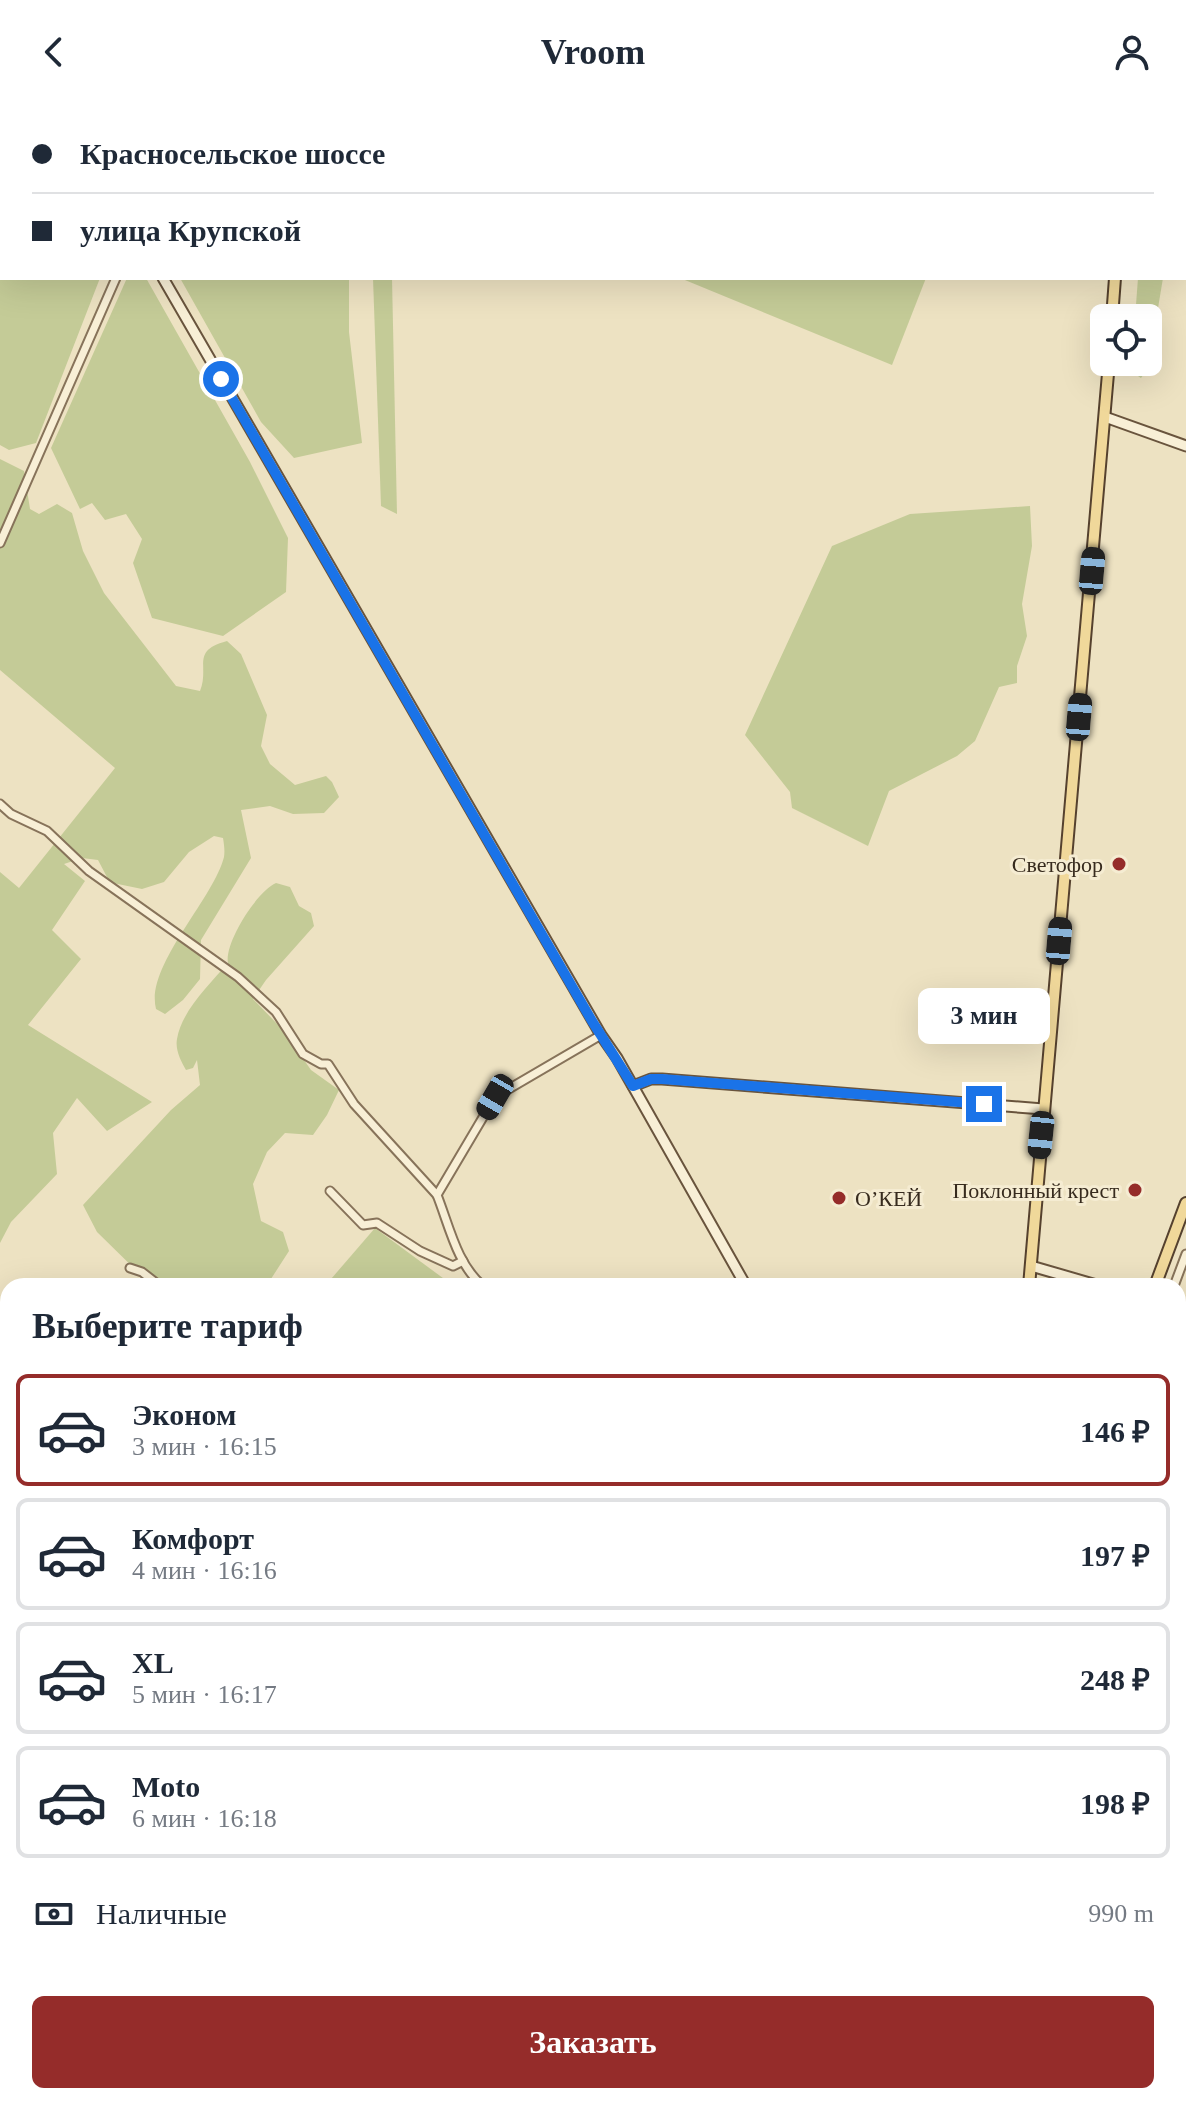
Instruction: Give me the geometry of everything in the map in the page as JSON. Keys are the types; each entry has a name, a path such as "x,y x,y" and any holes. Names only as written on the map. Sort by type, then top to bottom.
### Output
{"main road":[{"path":"164,280 741,1278"},
{"path":"1113,304 1115,280"},
{"path":"1030,1278 1108,376"},
{"path":"1105,417 1186,446"},
{"path":"633,1086 651,1079 662,1079 1043,1109"},
{"path":"1158,1278 1186,1203"},
{"path":"1031,1266 1072,1278"}],"street":[{"path":"0,543 115,280"},
{"path":"0,804 11,814 47,831 89,871 238,977 276,1012 303,1054 321,1064 328,1064 354,1104 437,1195 463,1261 473,1278"},
{"path":"437,1195 495,1097 601,1035"},
{"path":"330,1191 363,1225 377,1223 420,1251 453,1266 463,1261"},
{"path":"1177,1278 1186,1254"},
{"path":"130,1268 150,1278"}],"green space":[{"path":"0,280 99,280 36,443 9,450 0,445"},
{"path":"126,280 147,280 250,462 288,538 286,592 223,636 152,618 133,563 142,539 126,514 105,520 92,503 80,509 51,448"},
{"path":"181,280 349,280 349,332 362,443 294,458 261,422"},
{"path":"373,280 392,280 397,514 381,506"},
{"path":"685,280 925,280 892,365"},
{"path":"1138,280 1163,280 1159,304 1136,304"},
{"path":"0,459 24,471 30,509 39,514 57,504 72,513 83,551 104,593 176,686 200,691 205,655 216,645 227,641 241,654 267,715 261,746 270,764 295,785 326,776 339,797 324,813 293,814 270,806 241,810 251,858 201,940 200,979 183,1000 165,1014 156,1009 155,992 160,973 217,874 224,857 223,838 214,836 189,852 164,882 142,889 113,883 98,860 82,858 64,864 85,881 52,930 81,959 28,1025 152,1102 107,1131 77,1098 53,1133 57,1174 11,1222 0,1243 0,872 19,888 115,768 0,670"},
{"path":"1030,506 1032,546 1022,604 1027,636 1017,666 1017,683 999,687 975,741 957,756 889,791 868,846 792,808 790,792 745,735 832,546 910,514"},
{"path":"276,883 290,887 299,906 311,913 314,926 253,999 283,1030 311,1070 339,1090 313,1135 285,1133 267,1152 253,1184 261,1221 283,1232 289,1251 272,1278 144,1278 97,1232 83,1205 171,1110 200,1085 197,1060 193,1068 186,1070 179,1055 177,1043 180,1028 198,998 228,963 236,931 268,888"},
{"path":"375,1228 443,1278 332,1278"}],"place":[{"name":"Светофор","path":"1119,864"},
{"name":"Поклонный крест","path":"1135,1190"},
{"name":"О’КЕЙ","path":"839,1198"}],"route":[{"path":"221,379 592,1021 633,1086 642,1081 662,1079 984,1104"}]}
